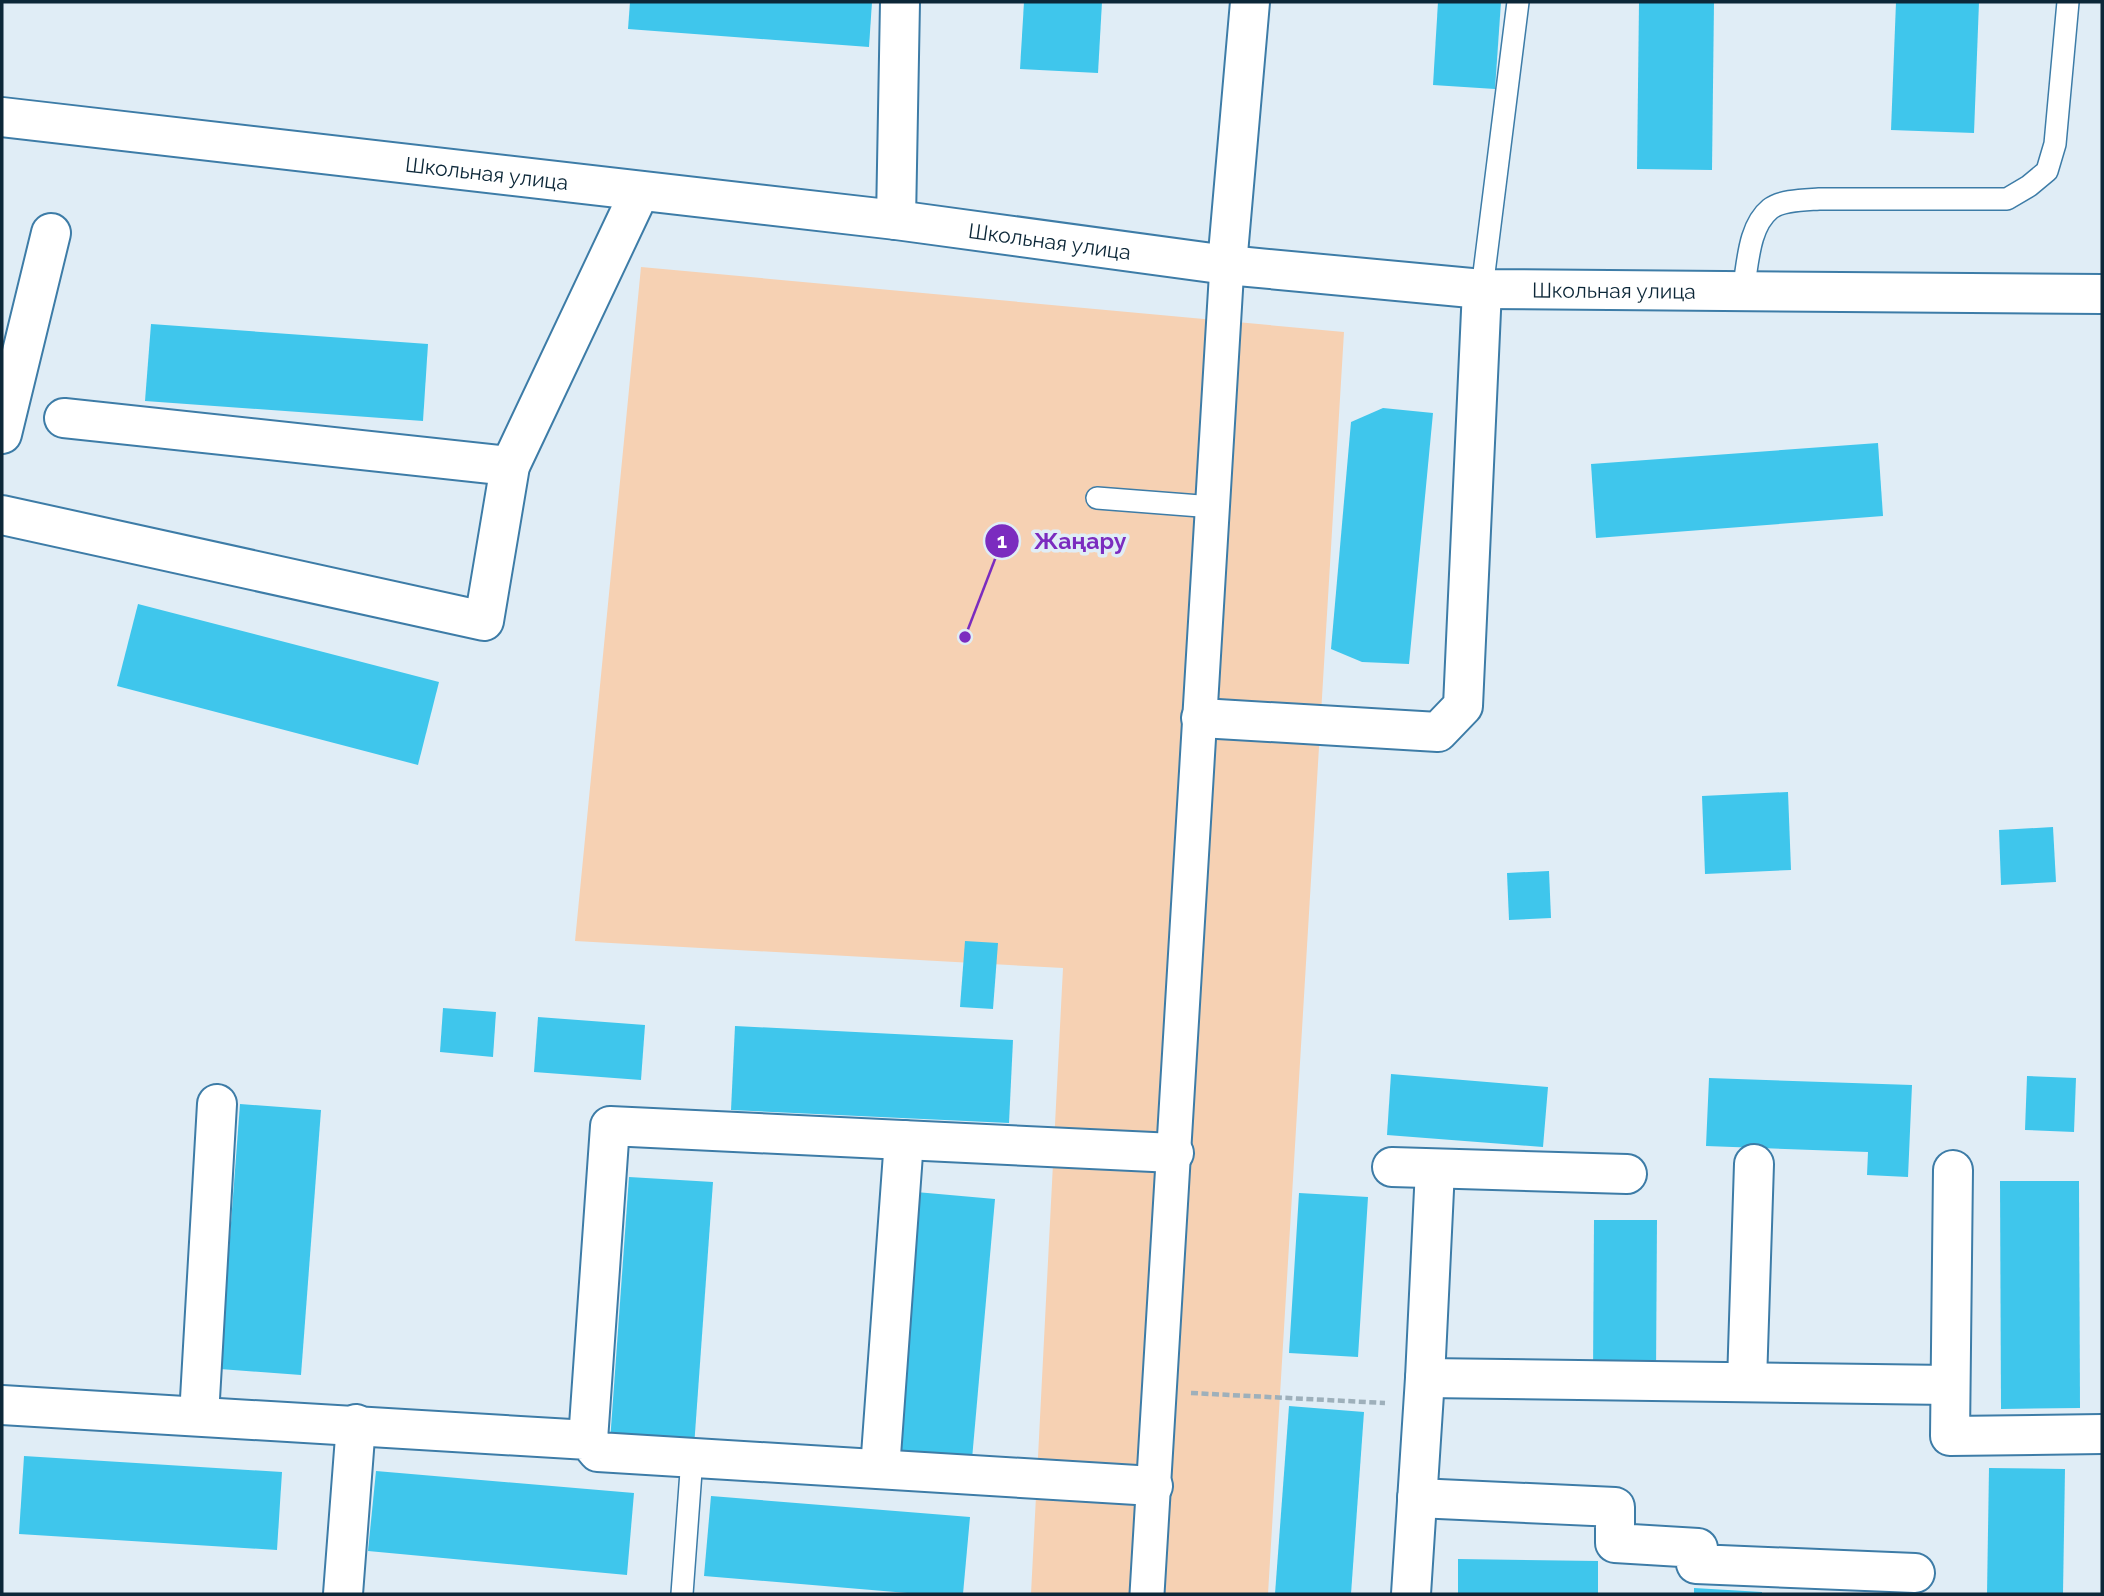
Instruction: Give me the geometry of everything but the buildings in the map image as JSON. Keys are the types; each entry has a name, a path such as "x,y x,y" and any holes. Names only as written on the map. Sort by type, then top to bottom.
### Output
{"street":[{"path":"896,220 900,2"},
{"path":"1147,1594 1227,265 1250,2"},
{"name":"Школьная улица","path":"2,117 896,220 1227,265 1482,289 2102,295"},
{"path":"2,515 484,621 510,467 640,191"},
{"path":"2,434 51,233"},
{"path":"1201,718 1438,732 1463,706 1482,289"},
{"path":"64,418 510,467"},
{"path":"199,1416 217,1104"},
{"path":"1153,1486 598,1452 588,1440 610,1126 1174,1153"},
{"path":"880,1469 904,1140"},
{"path":"1747,1382 1754,1164"},
{"path":"1392,1167 1627,1174"},
{"path":"1411,1594 1435,1169"},
{"path":"1953,1170 1950,1436 2102,1434"},
{"path":"1424,1392 1747,1382 1950,1385"},
{"path":"2,1405 356,1424 588,1440"},
{"path":"343,1594 356,1424"},
{"path":"1417,1498 1615,1507 1615,1543 1698,1548 1696,1564 1914,1573"}],"lane":[{"path":"1482,289 1518,2"},
{"path":"1743,291 1753,233 1771,208 1791,202 1819,199 2007,199 2048,171 2055,144 2068,2"},
{"path":"1097,498 1213,507"},
{"path":"682,1594 692,1458"}],"path":[{"path":"1159,1391 1424,1392"}],"shaded area":[{"path":"641,267 1344,332 1268,1594 1031,1594 1063,968 575,941"}],"place":[{"name":"Жаңару","path":"965,637"}]}
